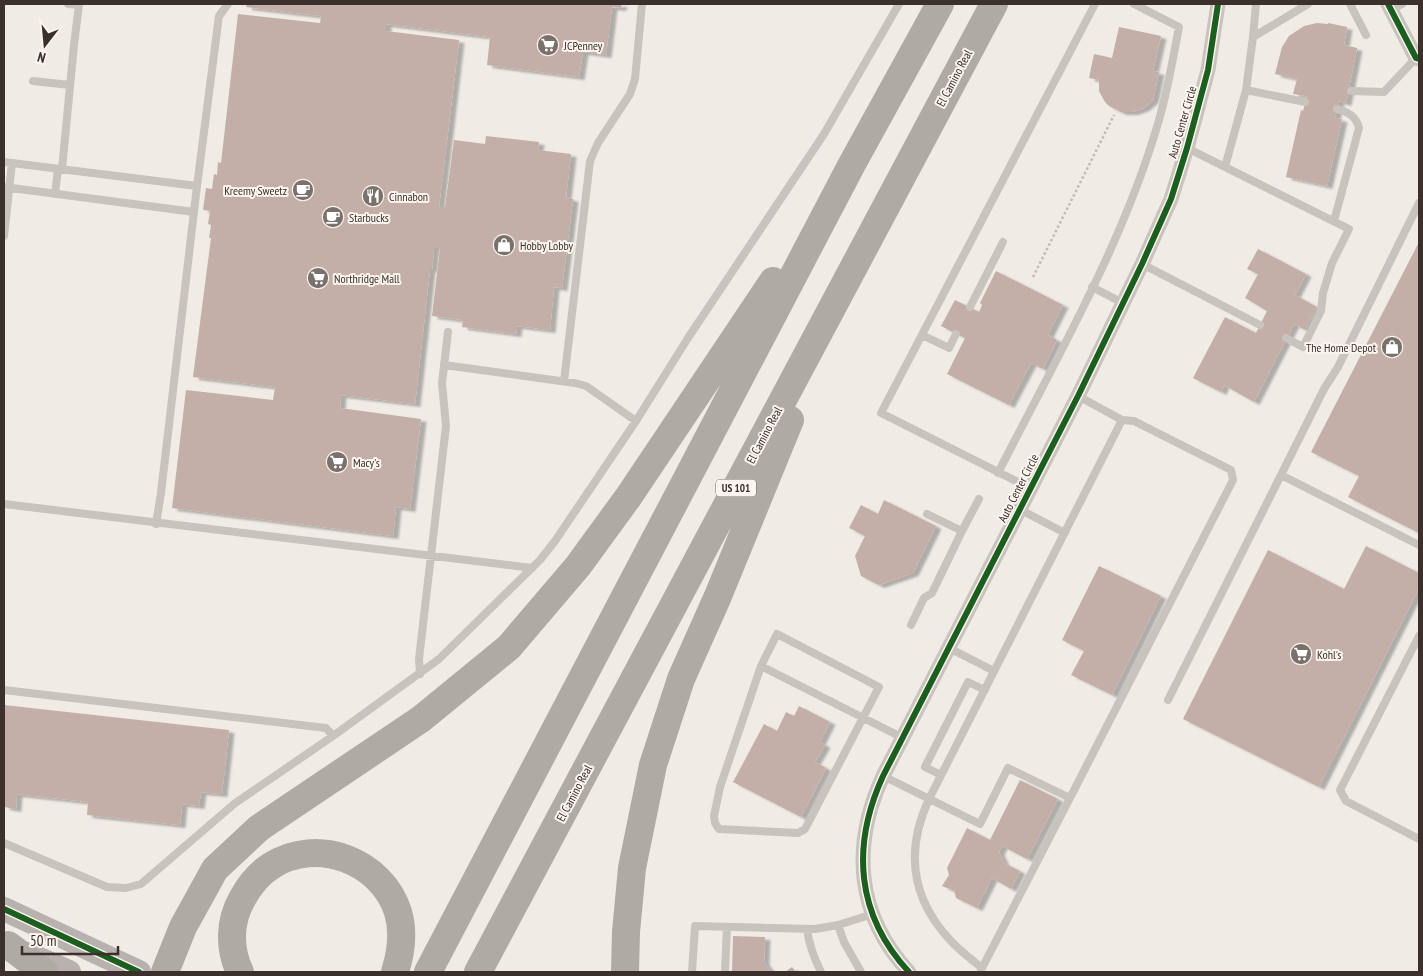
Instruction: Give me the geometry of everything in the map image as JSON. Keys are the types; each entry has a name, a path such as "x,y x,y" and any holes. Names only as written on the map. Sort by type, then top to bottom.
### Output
{"highway":[{"path":"428,972 852,164 940,4"},
{"name":"El Camino Real","path":"478,972 994,4"},
{"path":"165,972 182,927 214,869 259,828 421,719 509,647 578,566 630,496 852,164"},
{"path":"625,972 626,932 632,868 653,765 681,679 718,596 846,282"},
{"path":"240,972 234,960 231,935 236,909 250,884 271,865 297,854 324,852 350,859 374,874 391,896 398,913 401,930 401,945 395,972"},
{"path":"6,944 44,972"}],"main road":[{"path":"4,909 139,972"},
{"path":"6,944 69,972"}],"street":[{"name":"Auto Center Circle","path":"909,972 891,951 873,914 866,890 862,853 868,814 883,776 1078,396 1142,264 1171,199 1208,70 1218,4"},
{"path":"1394,6 1418,59"}],"lane":[{"path":"55,194 60,169 79,4 68,4"},
{"path":"156,524 219,16 228,4"},
{"path":"564,381 590,161 598,143 630,94 635,80 642,4"},
{"path":"4,842 107,887 126,888 141,884 234,804 333,736 439,659 532,568 555,542 824,134 899,4"},
{"path":"1030,488 881,413 1095,4"},
{"path":"998,473 1092,287 1134,193 1159,119 1178,26 1134,4"},
{"path":"1225,167 1246,90 1256,4"},
{"path":"1253,37 1308,4"},
{"path":"1350,4 1366,35"},
{"path":"1351,91 1384,92 1418,59"},
{"path":"33,81 70,85"},
{"path":"1246,90 1306,102"},
{"path":"1334,221 1359,128 1357,121 1352,115 1337,109"},
{"path":"1187,148 1349,229 1332,263 1323,293 1321,311 1303,347 1286,338"},
{"path":"4,236 8,162 197,186"},
{"path":"6,187 194,212"},
{"path":"1168,700 1324,389 1338,367 1419,203"},
{"path":"970,307 1003,242"},
{"path":"1142,264 1260,325"},
{"path":"1092,287 1123,303"},
{"path":"420,674 419,659 446,426 442,384 448,332"},
{"path":"922,335 949,348 956,334"},
{"path":"444,365 564,381 586,386 636,421"},
{"path":"1078,396 1122,420 1134,422 1231,470 1233,480 981,970 950,940 933,917 920,894 914,865 917,837 929,799 1122,420"},
{"path":"1281,475 1419,545"},
{"path":"911,625 924,598 932,593 979,499"},
{"path":"4,504 156,524 532,568"},
{"path":"1019,510 1065,533"},
{"path":"927,514 962,531"},
{"path":"777,634 879,688 863,718 805,829 798,833 719,829 715,823 715,804 739,725 761,666 777,634"},
{"path":"1419,636 1340,790 1346,801 1419,839"},
{"path":"949,648 994,671"},
{"path":"761,666 903,738"},
{"path":"941,775 925,767 968,682 984,690"},
{"path":"4,690 326,728 333,736"},
{"path":"883,776 980,824 1008,768 1070,798"},
{"path":"692,972 695,926 815,929 838,925 873,914"},
{"path":"838,925 844,942 861,972"},
{"path":"725,972 727,927"},
{"path":"807,929 808,940 821,972"}],"path":[{"path":"1033,277 1114,115"}],"building":[{"name":"Northridge Mall","path":"247,4 622,4 621,8 612,7 606,55 583,52 579,77 487,65 490,37 386,24 386,31 459,40 439,207 445,207 454,140 485,144 486,136 539,142 538,150 571,154 566,197 573,199 562,288 554,287 550,330 517,326 516,334 462,327 463,320 432,316 440,248 434,248 415,404 341,395 340,408 421,419 410,509 396,507 393,536 172,508 186,390 273,400 275,387 193,377 211,238 209,238 211,225 208,224 210,211 203,210 206,188 212,189 214,174 217,175 218,162 221,163 238,14 320,23 321,16 246,7"},
{"path":"1317,23 1347,27 1344,45 1357,48 1346,103 1339,101 1335,118 1342,119 1327,186 1286,177 1301,110 1303,111 1307,96 1293,94 1297,79 1275,74 1282,47 1289,36 1304,26"},
{"path":"1119,27 1161,36 1153,71 1159,72 1153,100 1144,108 1133,112 1121,112 1109,106 1099,91 1099,80 1089,78 1094,54 1112,58"},
{"name":"The Home Depot","path":"1419,242 1419,533 1348,497 1359,476 1311,452"},
{"path":"1258,249 1306,274 1295,295 1317,307 1305,330 1294,324 1254,402 1224,385 1221,392 1193,378 1225,317 1256,333 1267,311 1245,298 1258,274 1247,269"},
{"path":"996,271 1063,305 1048,335 1057,340 1043,369 1031,363 1009,405 947,374 965,338 941,326 955,300 979,312 982,305 980,303"},
{"path":"884,500 936,526 913,573 879,585 861,576 855,556 865,536 849,528 861,505 878,514"},
{"name":"Kohl's","path":"1366,546 1419,573 1419,588 1319,787 1183,719 1268,550 1344,589"},
{"path":"1099,566 1161,596 1112,695 1071,675 1084,651 1062,640"},
{"path":"4,705 229,730 222,794 201,792 199,806 182,804 180,825 87,815 88,802 17,794 16,809 4,807"},
{"path":"799,706 830,722 820,742 825,745 815,762 826,768 801,817 733,782 764,724 777,731 786,712 794,716"},
{"path":"1020,780 1058,799 1027,859 1002,846 999,852 1004,863 1020,871 1011,889 992,878 977,908 956,898 954,890 942,886 949,875 947,868 967,828 990,840"},
{"path":"733,936 765,937 764,962 771,972 732,972"},
{"path":"792,967 796,972 785,972"}],"cycle path":[{"path":"909,972 891,950 878,927 869,903 864,879 863,854 866,828 873,802 883,776 1078,396 1142,264 1171,199 1208,70 1218,4"},
{"path":"1388,4 1416,58 1419,59"},
{"path":"4,909 139,972"}],"place":[{"name":"JCPenney","path":"548,45"},
{"name":"Kreemy Sweetz","path":"303,190"},
{"name":"Cinnabon","path":"373,196"},
{"name":"Starbucks","path":"333,217"},
{"name":"Hobby Lobby","path":"504,245"},
{"name":"Northridge Mall","path":"318,278"},
{"name":"The Home Depot","path":"1392,347"},
{"name":"Macy's","path":"337,462"},
{"name":"Kohl's","path":"1301,654"}]}
